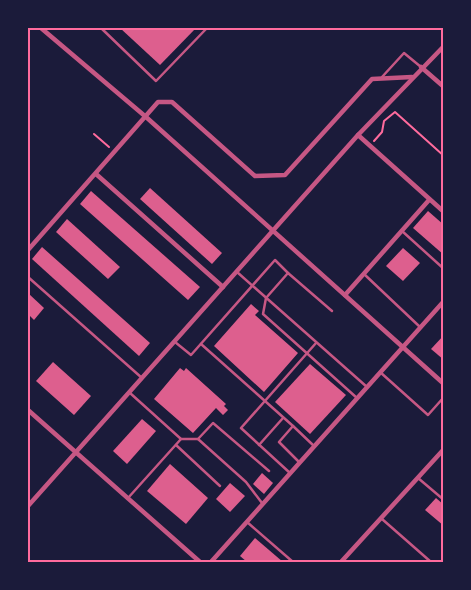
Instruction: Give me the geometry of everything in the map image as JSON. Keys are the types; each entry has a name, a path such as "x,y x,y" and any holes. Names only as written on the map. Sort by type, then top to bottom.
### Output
{"street":[{"path":"41,28 146,117 444,384"},
{"path":"28,506 358,136 421,67 444,46"},
{"path":"421,67 444,87"},
{"path":"28,250 158,102 172,102 255,176 285,175 372,79 412,77"},
{"path":"358,136 444,212"},
{"path":"96,174 223,287"},
{"path":"345,295 429,200"},
{"path":"211,562 444,301"},
{"path":"28,410 200,562"},
{"path":"341,562 444,449"}],"lane":[{"path":"101,28 156,82 207,28"},
{"path":"381,78 404,53 421,67"},
{"path":"402,231 444,268"},
{"path":"174,341 191,355 275,260 332,311"},
{"path":"237,272 367,387"},
{"path":"288,273 266,298 263,314 357,398"},
{"path":"364,274 420,327"},
{"path":"28,277 142,378"},
{"path":"290,472 241,428 316,343"},
{"path":"201,344 314,446"},
{"path":"380,372 428,415 444,397"},
{"path":"129,392 181,439 198,439 246,482 263,504"},
{"path":"259,445 284,418"},
{"path":"198,439 213,423 268,471"},
{"path":"293,426 279,442 299,462"},
{"path":"128,498 181,439"},
{"path":"176,444 220,486"},
{"path":"439,454 444,458"},
{"path":"418,478 444,500"},
{"path":"382,519 431,562"},
{"path":"247,522 293,562"}],"path":[{"path":"370,146 382,132 384,121 396,112 444,156"},
{"path":"94,134 114,152"}],"building":[{"path":"120,28 196,28 160,65"},
{"path":"150,188 222,253 212,264 140,199"},
{"path":"91,191 200,287 188,300 80,204"},
{"path":"428,211 444,225 444,255 413,228"},
{"path":"67,219 120,267 108,279 56,232"},
{"path":"42,247 150,343 139,356 32,259"},
{"path":"403,248 420,263 403,281 386,266"},
{"path":"28,293 44,308 34,320 28,314"},
{"path":"251,304 259,311 255,315 298,353 264,392 214,346"},
{"path":"444,335 444,360 431,349"},
{"path":"53,362 91,396 74,415 36,381"},
{"path":"310,364 346,395 310,434 275,402"},
{"path":"180,368 184,371 186,368 226,404 224,406 228,410 223,415 216,408 193,433 154,399"},
{"path":"142,419 156,431 127,464 113,451"},
{"path":"170,464 208,498 186,524 147,491"},
{"path":"262,473 273,483 264,494 253,484"},
{"path":"230,483 245,496 230,512 216,499"},
{"path":"436,498 444,505 444,526 425,510"},
{"path":"255,538 283,562 247,562 240,556"}]}
